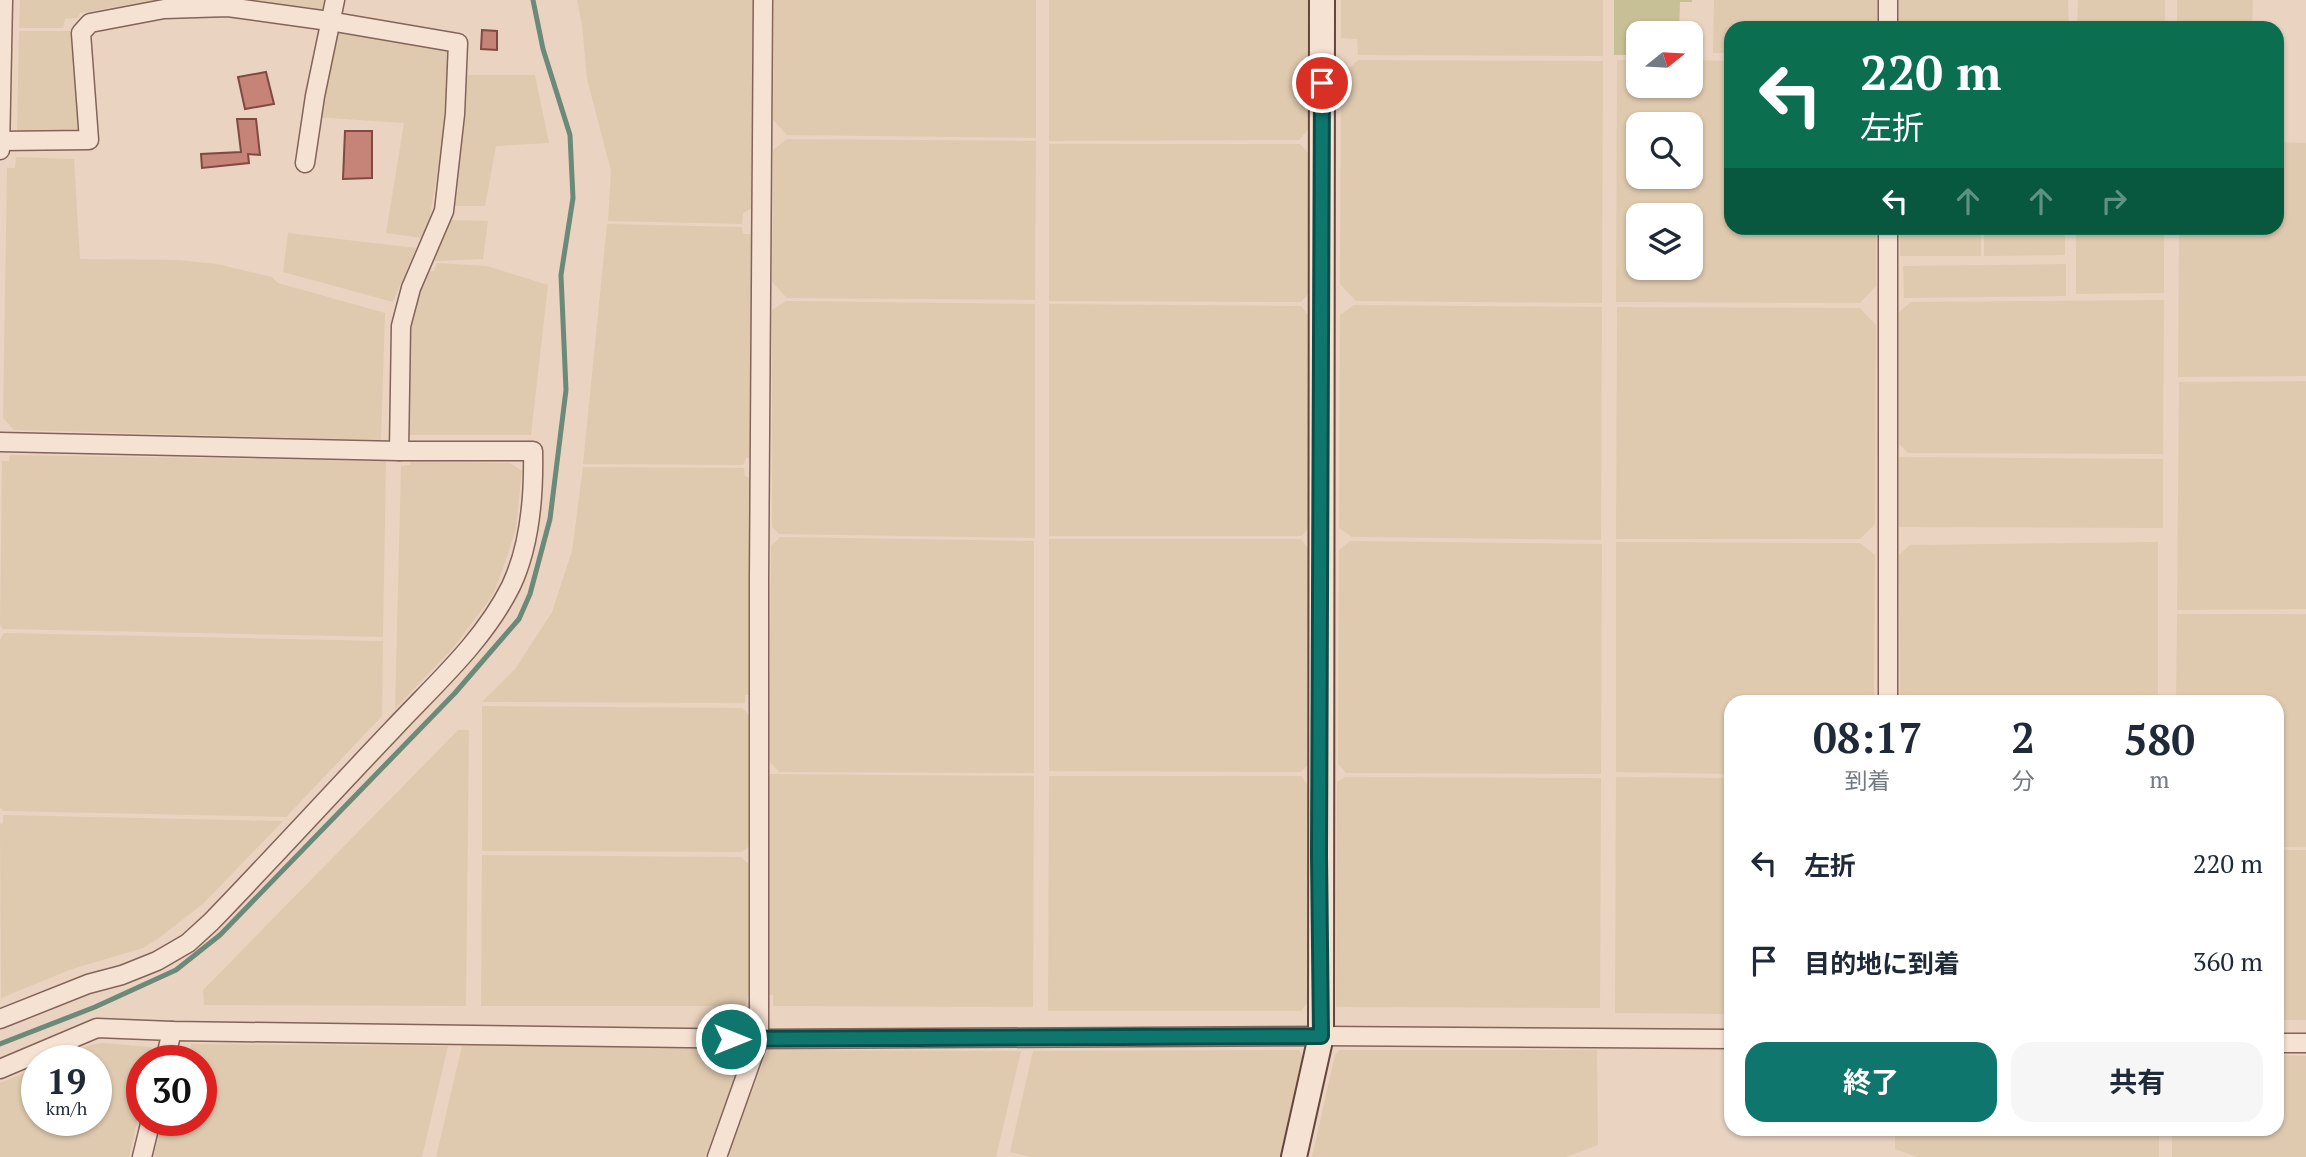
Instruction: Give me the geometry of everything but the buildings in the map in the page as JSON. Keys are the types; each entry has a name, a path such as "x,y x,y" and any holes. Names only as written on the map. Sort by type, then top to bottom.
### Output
{"street":[{"path":"0,152 3,0"},
{"path":"305,163 315,96 335,0"},
{"path":"717,1157 759,1039 763,0"},
{"path":"1294,1157 1321,1036 1319,856 1322,0"},
{"path":"1888,0 1888,21"},
{"path":"0,141 89,140 81,33 90,23 164,9 228,7 458,43 455,114 443,211 411,288 401,326 399,451"},
{"path":"1888,235 1888,695"},
{"path":"0,442 399,451 533,451 534,487 523,551 512,584 491,620 454,666 212,922 188,943 157,961 122,975 88,984 0,1019"},
{"path":"0,1069 97,1028 759,1039 1321,1036 1724,1039"},
{"path":"169,1045 172,1031"},
{"path":"2284,1043 2306,1043"},
{"path":"142,1157 147,1136"}],"shaded area":[{"path":"20,0 154,0 80,13 78,18 65,19 63,28 19,28"},
{"path":"243,0 325,0 322,11"},
{"path":"577,0 753,0 752,208 743,213 742,224 608,221 611,171 587,79"},
{"path":"774,0 1036,0 1036,138 787,135 773,120"},
{"path":"1049,0 1313,0 1312,125 1299,140 1049,141"},
{"path":"1341,0 1603,0 1603,56 1358,55 1357,39 1341,38"},
{"path":"1614,0 1692,0 1680,2 1679,21 1626,21 1626,55 1614,55"},
{"path":"1714,0 1879,0 1878,21 1724,21 1724,53 1713,53"},
{"path":"1899,0 2068,0 2069,21 1899,21"},
{"path":"2078,0 2165,0 2165,21 2077,21"},
{"path":"2177,0 2253,0 2252,21 2177,21"},
{"path":"331,29 447,50 449,55 441,151 430,216 422,238 386,233 404,123 314,117"},
{"path":"19,31 71,31 80,131 17,131"},
{"path":"1358,60 1603,61 1602,303 1356,301 1340,284 1341,76"},
{"path":"1617,60 1626,60 1626,98 1703,98 1703,60 1724,61 1724,235 1876,235 1876,286 1860,303 1616,302"},
{"path":"465,75 535,75 549,143 496,146 485,206 451,206 461,155"},
{"path":"787,139 1036,141 1035,300 787,298 772,282 773,150"},
{"path":"2284,142 2306,143 2306,376 2178,377 2179,235 2284,235"},
{"path":"1049,144 1300,144 1312,157 1312,289 1301,302 1049,301"},
{"path":"16,157 74,159 80,259 178,260 217,264 272,277 278,283 385,313 381,440 14,430 3,418 7,168 15,168"},
{"path":"451,220 488,221 483,259 434,261 431,253"},
{"path":"607,224 742,227 743,234 752,234 752,458 746,458 743,465 583,464"},
{"path":"288,233 416,248 393,302 283,272"},
{"path":"1900,235 1981,235 1981,256 1900,256"},
{"path":"1984,235 2065,235 2065,255 1984,256"},
{"path":"2076,235 2164,235 2164,293 2076,294"},
{"path":"437,263 487,266 548,285 531,435 407,435 410,338 414,307 426,272 434,271"},
{"path":"2066,264 2066,296 1904,298 1903,266"},
{"path":"2164,300 2163,454 1908,453 1899,444 1899,312 1911,302"},
{"path":"786,301 1035,304 1035,538 779,534 772,527 772,310"},
{"path":"1049,304 1301,306 1312,320 1311,525 1302,536 1049,536"},
{"path":"1354,305 1602,307 1601,540 1352,537 1339,528 1340,315"},
{"path":"1617,307 1860,308 1876,325 1875,524 1860,539 1616,539"},
{"path":"2306,381 2306,609 2177,610 2179,382"},
{"path":"10,455 386,461 383,637 3,629 0,625 2,461 9,461"},
{"path":"1899,457 2163,459 2163,528 1899,527"},
{"path":"411,461 510,463 522,471 516,528 493,595 454,647 395,709 401,466 410,465"},
{"path":"583,467 744,468 745,476 751,478 751,695 745,695 745,703 482,702 516,668 552,612 572,551"},
{"path":"780,537 1034,541 1034,773 779,772 769,761 771,546"},
{"path":"1049,539 1301,539 1311,552 1310,763 1301,772 1049,771"},
{"path":"1350,541 1602,544 1601,774 1346,773 1338,764 1339,550"},
{"path":"1616,542 1860,543 1875,555 1874,695 1724,695 1724,774 1616,772"},
{"path":"2158,542 2158,695 1900,695 1899,555 1910,545"},
{"path":"2177,614 2306,614 2306,847 2284,847 2284,695 2176,695"},
{"path":"4,633 383,641 382,716 286,817 4,811 0,808 0,640"},
{"path":"482,706 742,708 751,717 751,845 742,852 482,851"},
{"path":"458,730 469,730 466,1006 204,1005 203,990"},
{"path":"769,774 1034,776 1033,1007 773,1006 773,995 768,995"},
{"path":"1049,776 1301,776 1310,787 1309,1001 1301,1011 1048,1011"},
{"path":"1345,777 1601,778 1600,1008 1336,1007 1337,782"},
{"path":"1616,777 1724,778 1724,1014 1615,1013"},
{"path":"3,815 283,821 204,903 159,938 143,948 72,969 1,998 0,824 3,823"},
{"path":"2284,850 2306,850 2306,1020 2284,1020"},
{"path":"482,855 741,857 751,866 750,991 745,1006 481,1006"},
{"path":"102,1043 127,1045 126,1136 134,1136 129,1157 0,1157 0,1083 21,1074 21,1136 112,1136 112,1045 90,1045"},
{"path":"191,1044 448,1046 422,1157 153,1157 158,1136 217,1136 217,1045"},
{"path":"462,1046 735,1048 743,1055 705,1157 436,1157"},
{"path":"768,1050 1021,1051 996,1157 730,1157 728,1153"},
{"path":"1299,1050 1304,1059 1281,1157 1031,1157 1010,1152 1033,1051"},
{"path":"1340,1050 1597,1050 1598,1145 1566,1157 1312,1157 1335,1055"},
{"path":"2284,1055 2306,1056 2306,1157 2172,1157 2172,1136 2284,1136"},
{"path":"1895,1136 2159,1136 2159,1157 1917,1157 1895,1149"}],"waterway":[{"path":"0,1044 95,1007 176,970 220,935 455,693 519,619 530,594 550,519 566,390 561,275 573,198 570,135 543,49 533,0"}],"route":[{"path":"731,1039 1321,1036 1319,856 1322,83"}]}
